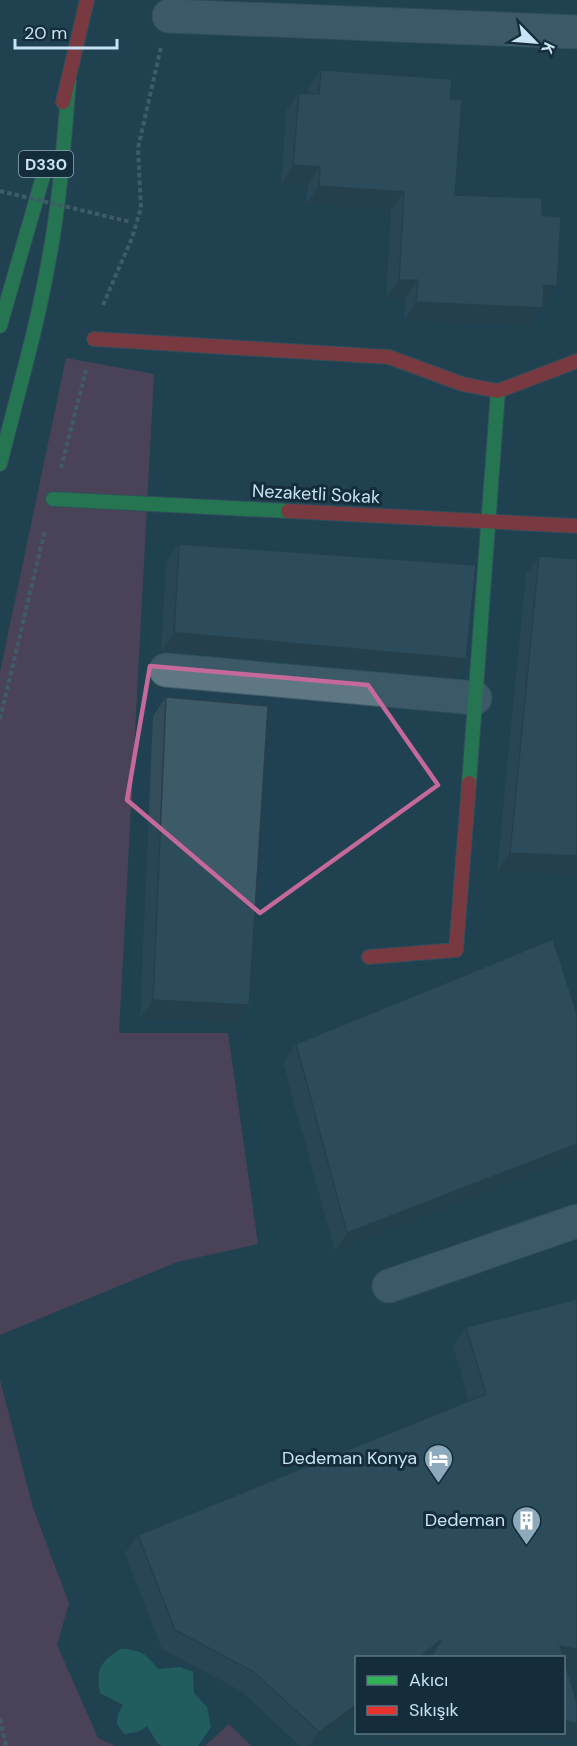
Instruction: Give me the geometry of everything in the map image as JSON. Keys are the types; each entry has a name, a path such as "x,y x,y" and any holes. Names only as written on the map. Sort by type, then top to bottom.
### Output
{"main road":[{"name":"D330","path":"0,326 69,82 87,0"},
{"path":"0,464 41,299 54,234 69,82"},
{"path":"94,339 389,357 462,384 498,391 577,361"},
{"path":"369,957 456,950 498,391"},
{"name":"Nezaketli Sokak","path":"53,499 577,526"}],"street":[{"path":"169,16 577,32"},
{"path":"166,670 475,698"},
{"path":"389,1286 577,1221"}],"path":[{"path":"0,191 131,222"},
{"path":"0,1719 6,1746"}],"highlighted area":[{"path":"150,666 368,685 438,785 260,913 127,800"}],"shaded area":[{"path":"66,358 154,374 119,1033 228,1033 258,1244 177,1262 0,1335 0,672"},
{"path":"0,1380 33,1508 69,1603 57,1645 98,1738 116,1746 0,1746"},
{"path":"120,1649 142,1653 158,1669 180,1667 193,1672 194,1693 207,1707 211,1727 198,1746 163,1746 158,1744 147,1726 138,1732 124,1734 117,1724 118,1714 123,1705 100,1693 99,1685 101,1667"},
{"path":"229,1724 251,1746 205,1746"}],"building":[{"path":"321,70 452,79 450,99 462,100 455,195 542,198 542,215 561,217 557,286 544,285 543,308 416,302 418,280 399,280 404,192 319,186 320,167 293,165 299,93 319,94"},
{"path":"179,544 476,565 466,659 174,634"},
{"path":"539,556 577,559 577,856 510,853"},
{"path":"166,697 268,706 249,1005 153,1000"},
{"path":"553,939 577,1014 577,1144 347,1233 296,1044"},
{"name":"Dedeman Konya","path":"577,1299 577,1649 560,1646 563,1656 432,1656 441,1640 421,1656 355,1656 355,1705 319,1732 254,1672 175,1630 138,1535 486,1394 466,1327"},
{"path":"565,1662 577,1703 577,1723 565,1721"}],"traffic: fast":[{"path":"0,464 33,336 53,237 69,82"},
{"path":"0,326 46,166"},
{"path":"469,783 498,391"},
{"path":"53,499 288,511"}],"traffic: jam":[{"path":"63,102 87,0"},
{"path":"94,339 389,357 462,384 498,391 577,361"},
{"path":"288,511 577,526"},
{"path":"369,957 456,950 469,783"}],"place":[{"name":"Dedeman Konya","path":"438,1484"},
{"name":"Dedeman","path":"526,1546"}]}
